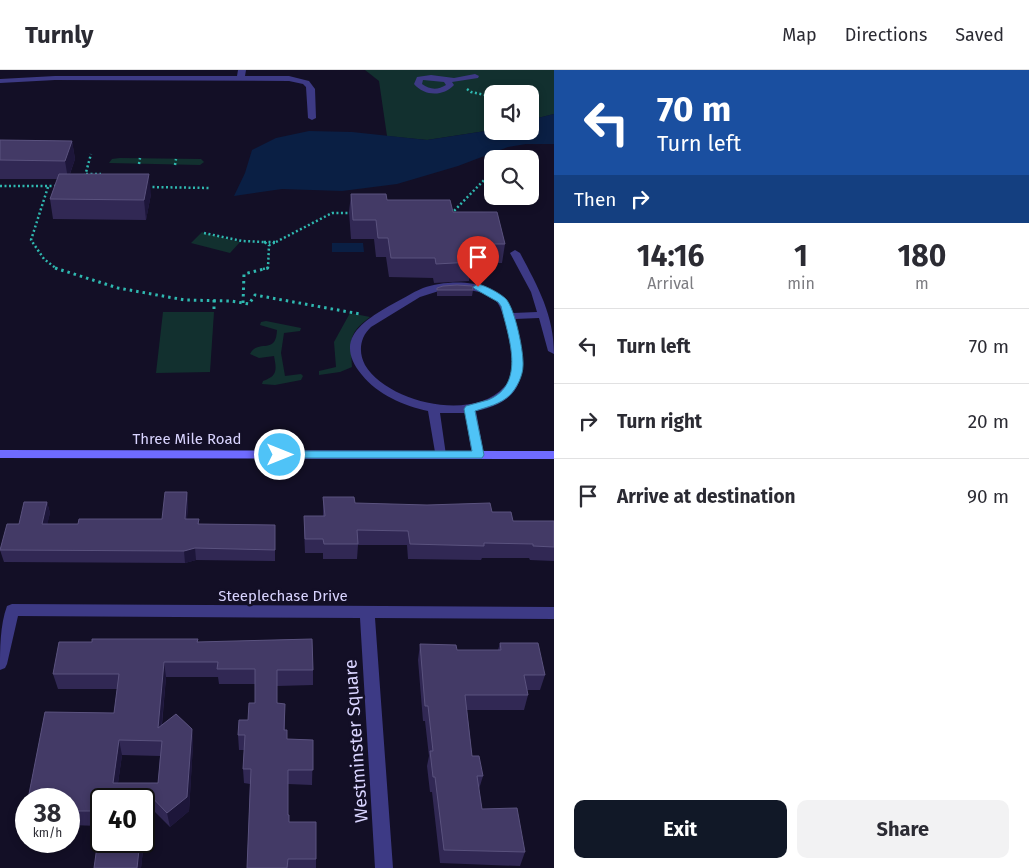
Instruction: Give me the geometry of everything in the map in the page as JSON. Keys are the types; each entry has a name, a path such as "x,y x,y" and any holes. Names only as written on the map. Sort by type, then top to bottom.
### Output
{"street":[{"path":"0,81 56,74 241,74 296,78 306,81 310,86 312,118"},
{"path":"447,80 450,85 449,87 436,91 422,88 418,82 424,78 433,77 447,80 475,76"},
{"path":"515,253 536,292 554,351"},
{"path":"478,287 501,300 509,316 518,366 515,378 507,392 493,402 470,409 432,407 411,402 376,384 366,375 356,353 360,332 370,322 384,313 432,288 478,287"},
{"path":"509,316 543,315"},
{"path":"432,407 440,455"},
{"path":"470,409 478,455"},
{"name":"Three Mile Road","path":"0,454 554,455"},
{"name":"Steeplechase Drive","path":"0,664 12,610 554,613"},
{"name":"Westminster Square","path":"367,612 384,868"}],"path":[{"path":"84,180 91,154"},
{"path":"138,164 140,158"},
{"path":"175,164 176,158"},
{"path":"86,174 101,174"},
{"path":"450,215 484,180"},
{"path":"0,186 65,186"},
{"path":"48,186 31,240 44,259 56,269 118,288 185,300 243,303 244,274 268,268 269,245"},
{"path":"142,187 210,188"},
{"path":"263,242 269,245 332,213 350,213"},
{"path":"204,233 242,241 276,242"},
{"path":"214,300 214,312"}],"green space":[{"path":"365,70 554,70 554,114 539,118 539,85 484,85 484,131 427,140 387,136 379,81"},
{"path":"112,159 201,159 204,162 200,165 109,163"},
{"path":"202,232 240,242 230,253 191,243"},
{"path":"163,312 214,312 210,372 156,373"},
{"path":"350,313 370,317 353,334 351,344 352,367 340,372 319,375 319,371 336,367 334,342"},
{"path":"266,321 301,328 300,331 284,333 281,353 285,376 301,374 303,376 301,380 275,385 262,384 263,381 271,377 275,372 274,356 259,358 250,354 257,347 270,345 276,338 277,330 260,325 261,322"}],"water":[{"path":"554,114 554,144 526,144 500,150 484,150 484,156 397,184 342,191 282,189 234,196 245,173 252,150 276,138 309,131 352,132 427,140 484,131 484,140 539,140 539,118"},
{"path":"332,243 363,243 364,252 332,252"}],"building":[{"path":"0,140 72,141 65,161 0,160"},
{"path":"59,174 149,174 144,200 50,199"},
{"path":"351,194 386,194 387,200 450,200 453,212 497,212 505,244 467,244 472,262 436,264 435,258 391,258 388,238 378,238 376,220 353,220"},
{"path":"443,286 472,286 473,290 437,290 437,288"},
{"path":"165,492 187,492 185,519 199,519 198,524 275,525 275,550 195,548 184,551 0,550 7,524 19,524 24,502 47,502 42,524 78,524 79,519 162,519"},
{"path":"323,497 354,497 355,503 427,505 490,503 492,512 511,512 513,521 554,521 554,547 533,546 533,544 484,543 484,546 410,544 408,531 357,530 358,544 324,544 323,539 305,539 304,516 325,516"},
{"path":"92,639 198,639 197,642 312,639 313,670 277,670 277,703 285,704 284,730 287,730 287,739 313,740 313,770 288,770 288,815 289,822 316,822 316,859 288,859 287,868 247,868 251,769 243,769 245,735 238,735 239,720 248,720 249,703 255,703 255,669 217,669 218,662 164,662 158,728 176,714 192,729 187,797 167,813 155,800 155,788 90,788 90,811 80,811 80,788 30,788 45,712 114,713 119,674 53,674 59,642 92,642","holes":["119,740 162,741 158,783 113,783"]},
{"path":"500,643 538,643 545,675 524,675 528,695 465,695 472,756 479,756 483,776 477,776 482,809 517,808 525,852 444,850 435,777 433,777 430,751 433,751 428,706 425,706 420,644 456,645 457,650 501,650"},
{"path":"96,853 139,853 137,868 94,868"}],"route":[{"path":"280,455 478,455 470,409 493,402 507,392 515,378 518,366 515,342 506,306 491,293 478,287"}]}
